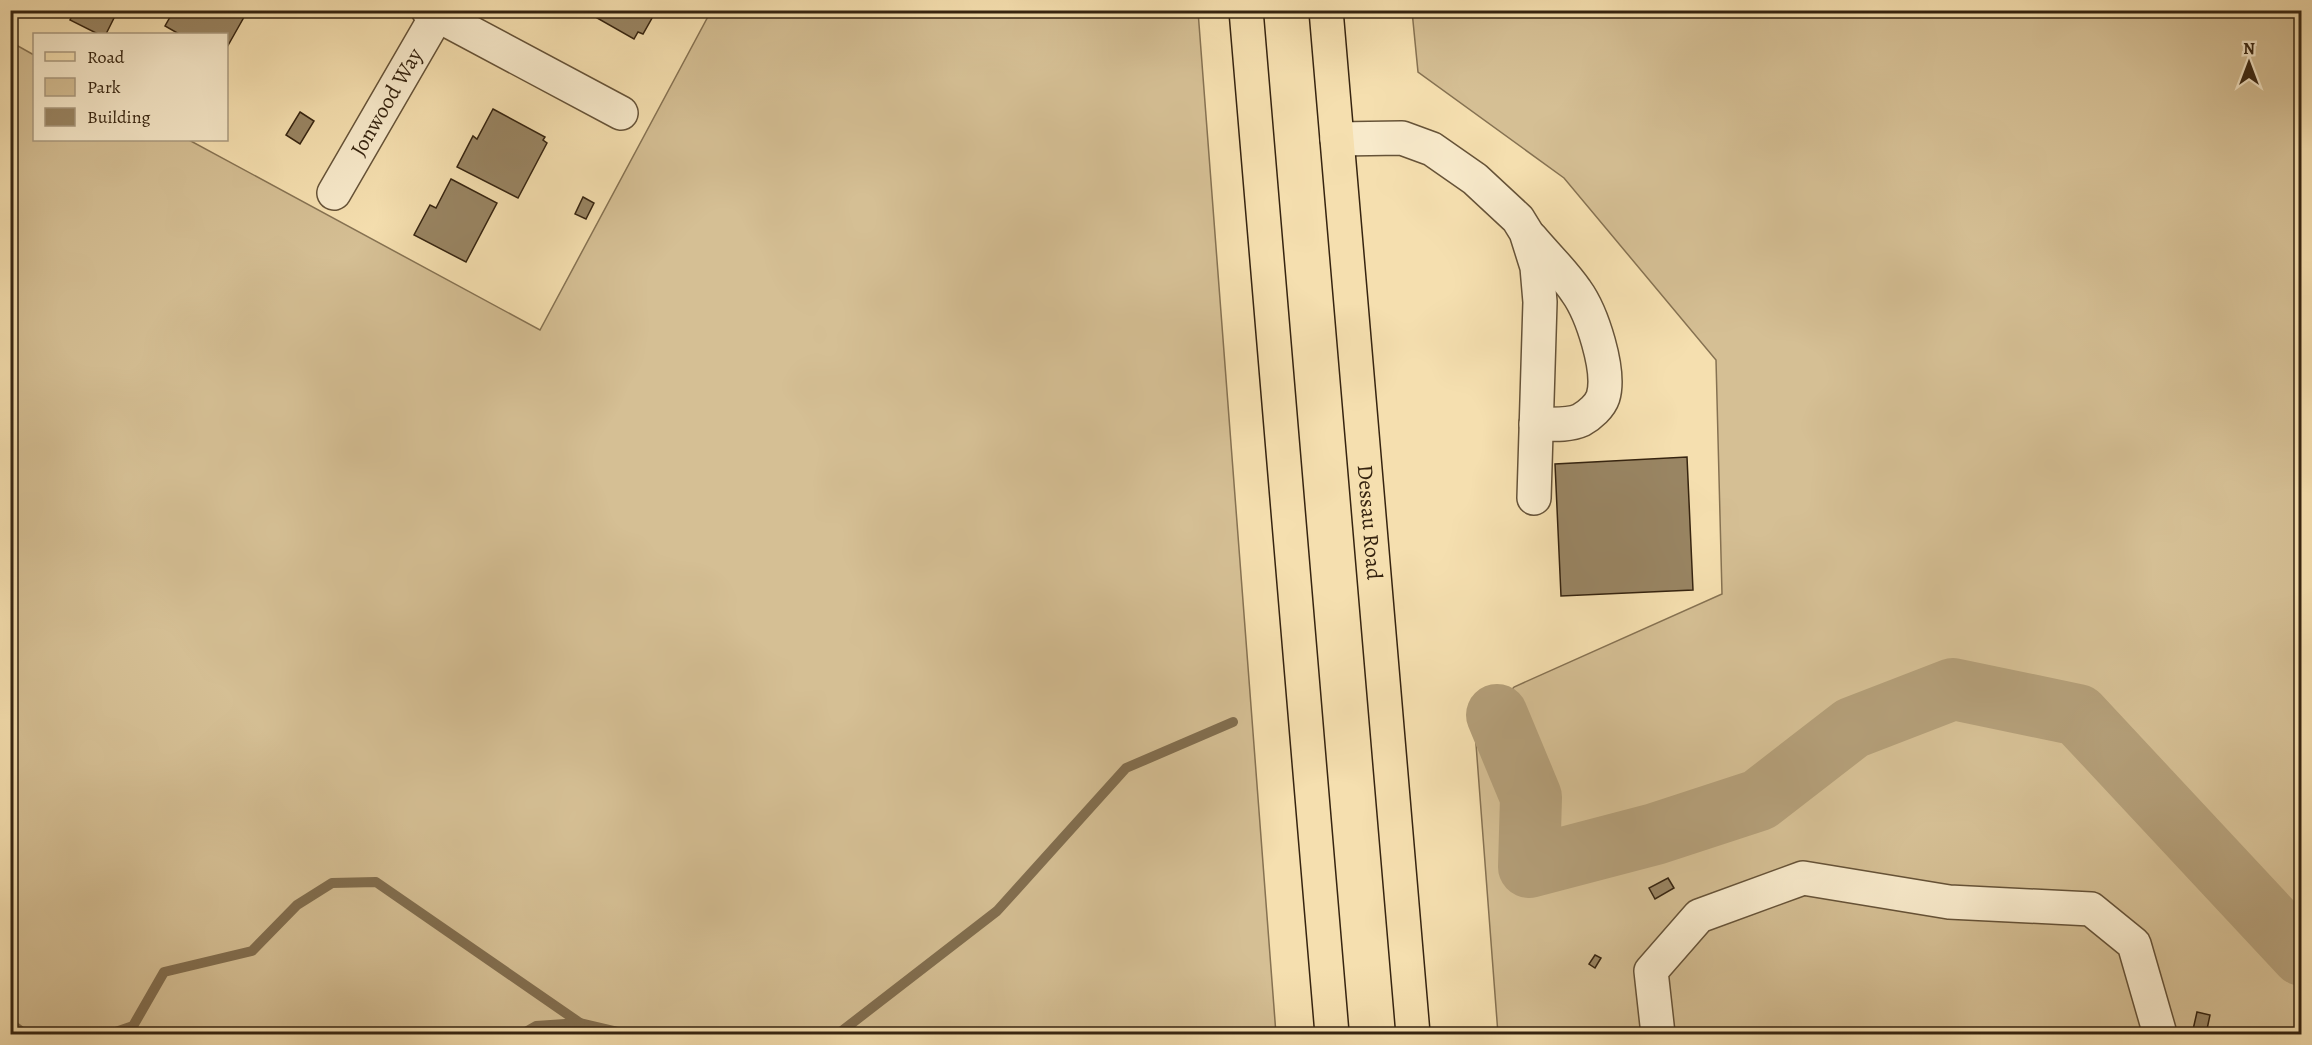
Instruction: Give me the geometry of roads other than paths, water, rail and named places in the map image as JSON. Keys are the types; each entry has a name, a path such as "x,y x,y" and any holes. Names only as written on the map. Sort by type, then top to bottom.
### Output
{"main road":[{"path":"1246,10 1332,1035"},
{"name":"Dessau Road","path":"1326,10 1413,1035"}],"street":[{"path":"435,12 621,113"},
{"name":"Jonwood Way","path":"334,193 435,12"},
{"path":"1337,139 1402,138 1432,149 1475,179 1518,219 1526,232 1576,291 1583,302 1599,344 1605,386 1598,406 1580,420 1536,424"},
{"path":"1526,232 1537,267 1540,302 1534,498"},
{"path":"1658,1035 1651,971 1699,916 1803,878 1949,902 2091,909 2134,944 2160,1035"}],"waterway":[{"path":"1497,715 1531,797 1529,867 1655,834 1759,800 1852,728 1953,689 2078,715 2302,955"},
{"path":"838,1034 997,911 1126,768 1233,722"},
{"path":"110,1034 133,1026 164,972 252,951 297,905 332,883 376,882 580,1023 627,1034"},
{"path":"10,1023 25,1034"},
{"path":"522,1034 536,1026 580,1023"}]}
